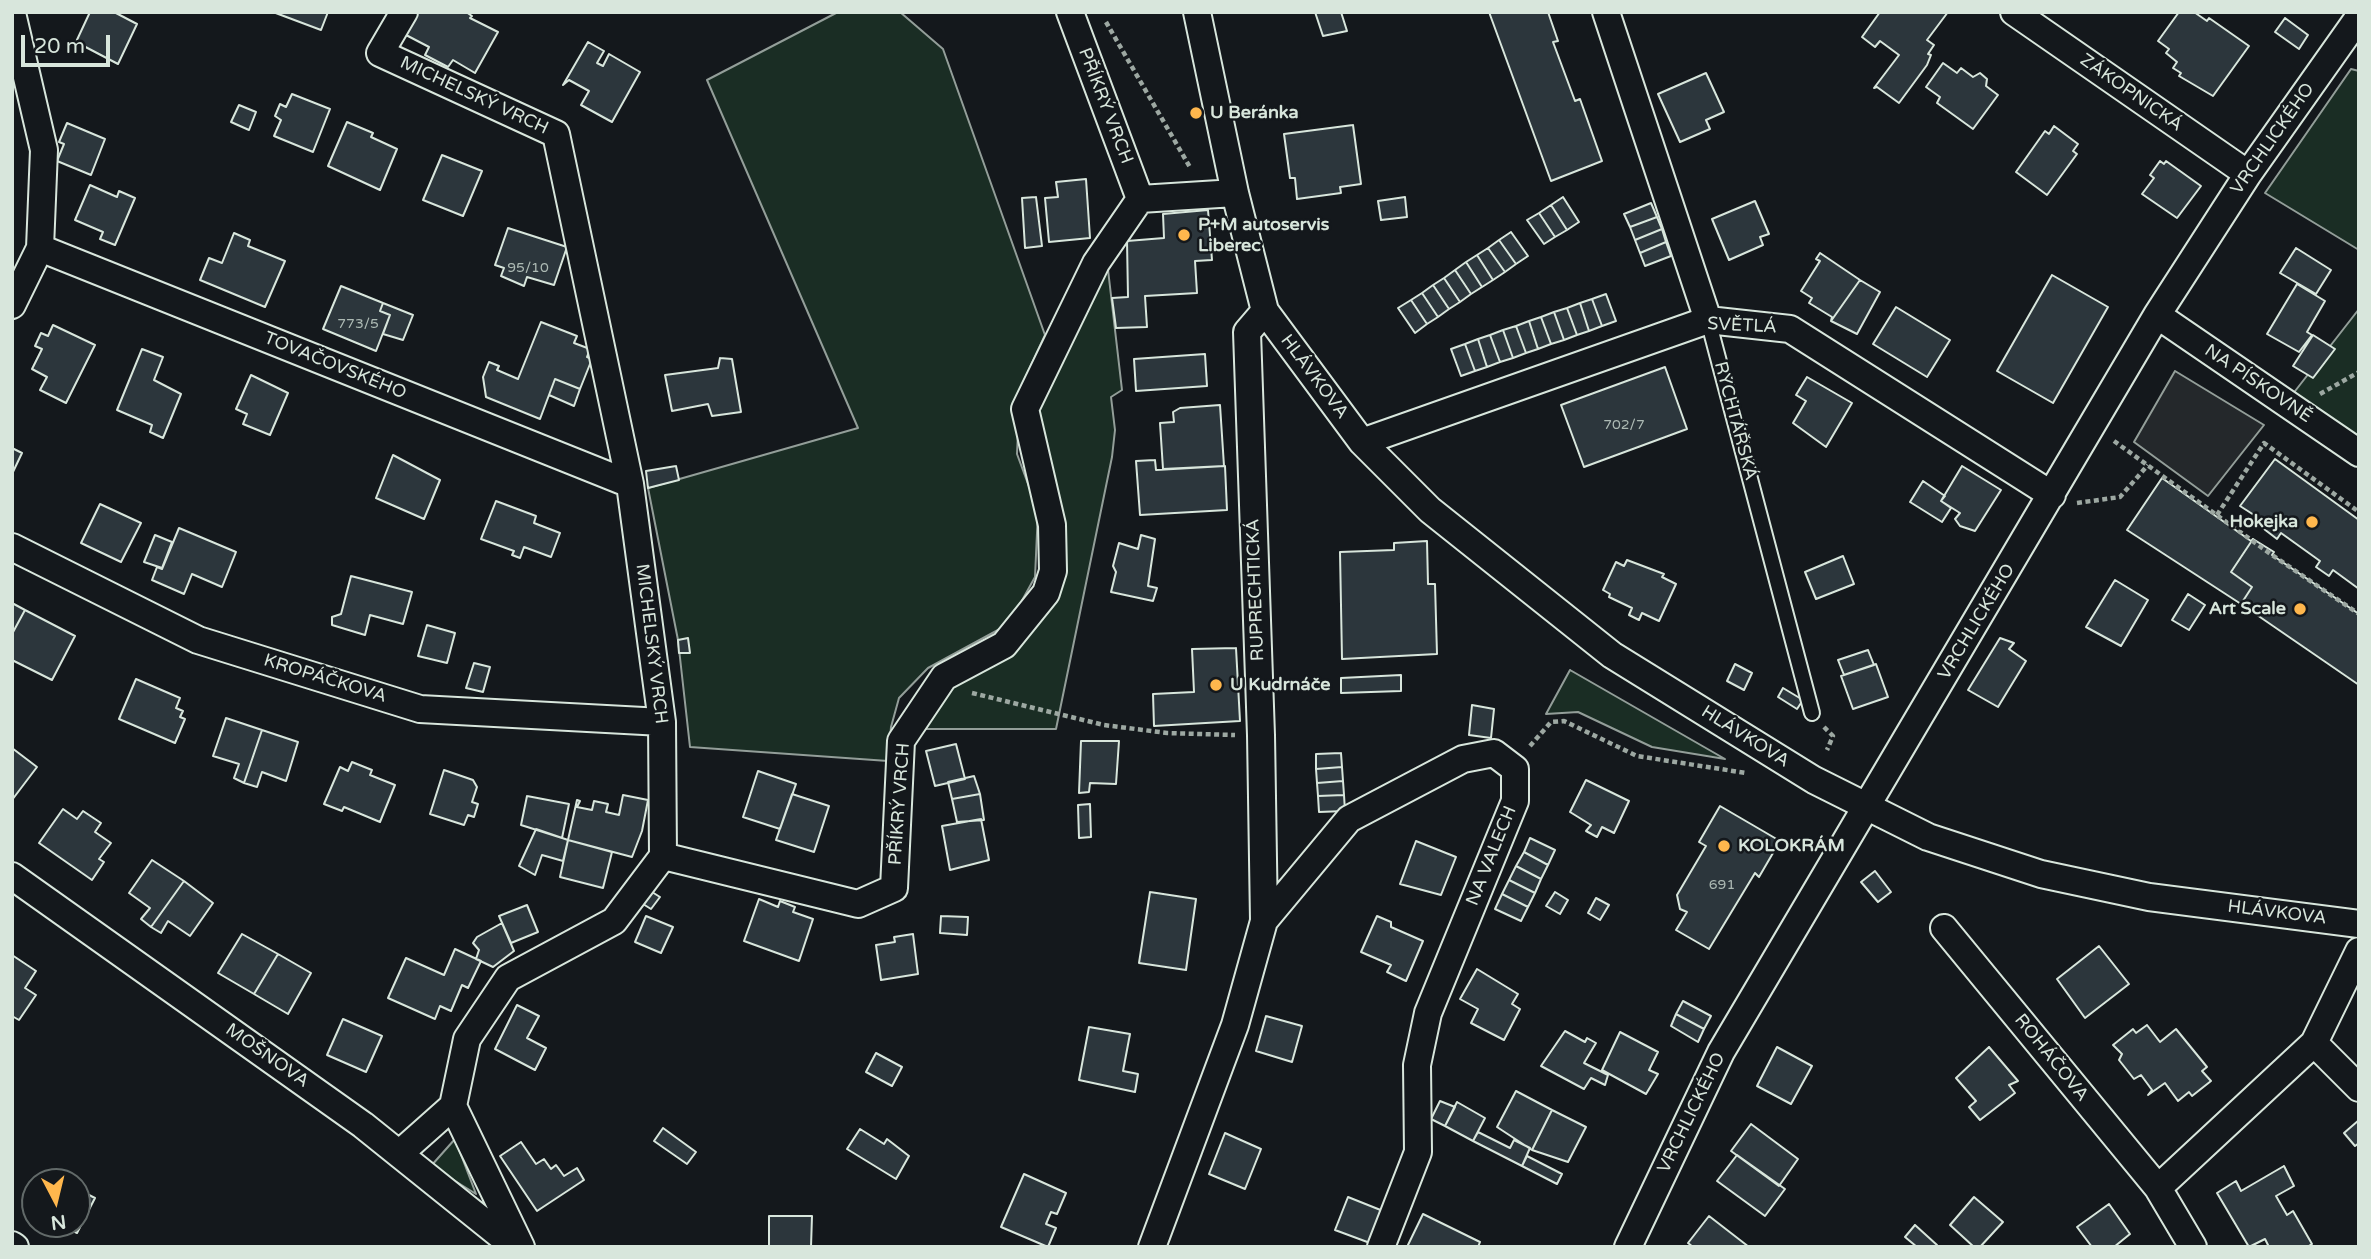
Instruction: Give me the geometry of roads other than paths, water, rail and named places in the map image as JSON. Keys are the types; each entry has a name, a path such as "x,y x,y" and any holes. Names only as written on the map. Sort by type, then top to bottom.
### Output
{"street":[{"name":"MICHELSKÝ VRCH","path":"404,12 380,53 556,134 630,484 662,722 663,856"},
{"name":"PŘÍKRÝ VRCH","path":"663,856 858,904 894,888 901,741 937,684 944,677 1004,645 1046,593 1053,571 1052,525 1025,410 1096,263 1140,199 1070,12"},
{"path":"1197,12 1235,193 1265,311"},
{"name":"RYCHTÁŘSKÁ","path":"1606,12 1708,320"},
{"name":"ZÁKOPNICKÁ","path":"2014,12 2248,174"},
{"path":"12,13 16,44 44,150 40,248 12,305"},
{"name":"VRCHLICKÉHO","path":"1628,1247 1721,1052 1868,806 2058,500 2092,426 2157,316 2248,174 2359,17"},
{"path":"1140,199 1235,193"},
{"name":"TOVAČOVSKÉHO","path":"40,248 630,484"},
{"name":"HLÁVKOVA","path":"1265,311 1362,442 1430,510 1612,655 1814,780 1928,838 2041,874 2149,897 2359,924"},
{"name":"RUPRECHTICKÁ","path":"1152,1247 1235,1024 1264,920 1261,735 1247,332 1265,311"},
{"name":"NA PÍSKOVNĚ","path":"2157,316 2359,453"},
{"name":"SVĚTLÁ","path":"1362,442 1708,320 1790,329 2058,500"},
{"name":"KROPÁČKOVA","path":"12,547 198,640 420,709 662,722"},
{"name":"NA VALECH","path":"1264,920 1349,818 1463,759 1494,753 1515,769 1515,801 1428,1013 1417,1065 1418,1152 1381,1247"},
{"path":"399,1154 453,1106 467,1039 508,978 614,921 663,856"},
{"name":"MOŠNOVA","path":"12,876 363,1125 515,1247"},
{"name":"ROHÁČOVA","path":"1944,928 2158,1188 2193,1247"},
{"path":"2158,1188 2314,1044 2359,951"},
{"path":"2314,1044 2359,1087"},
{"path":"453,1106 521,1247"}],"lane":[{"name":"RYCHTÁŘSKÁ","path":"1708,320 1812,713"}],"place":[{"name":"U Beránka","path":"1196,113"},
{"name":"P+M autoservis Liberec","path":"1184,235"},
{"name":"Hokejka","path":"2312,522"},
{"name":"Art Scale","path":"2300,609"},
{"name":"U Kudrnáče","path":"1216,685"},
{"name":"KOLOKRÁM","path":"1724,846"}]}
